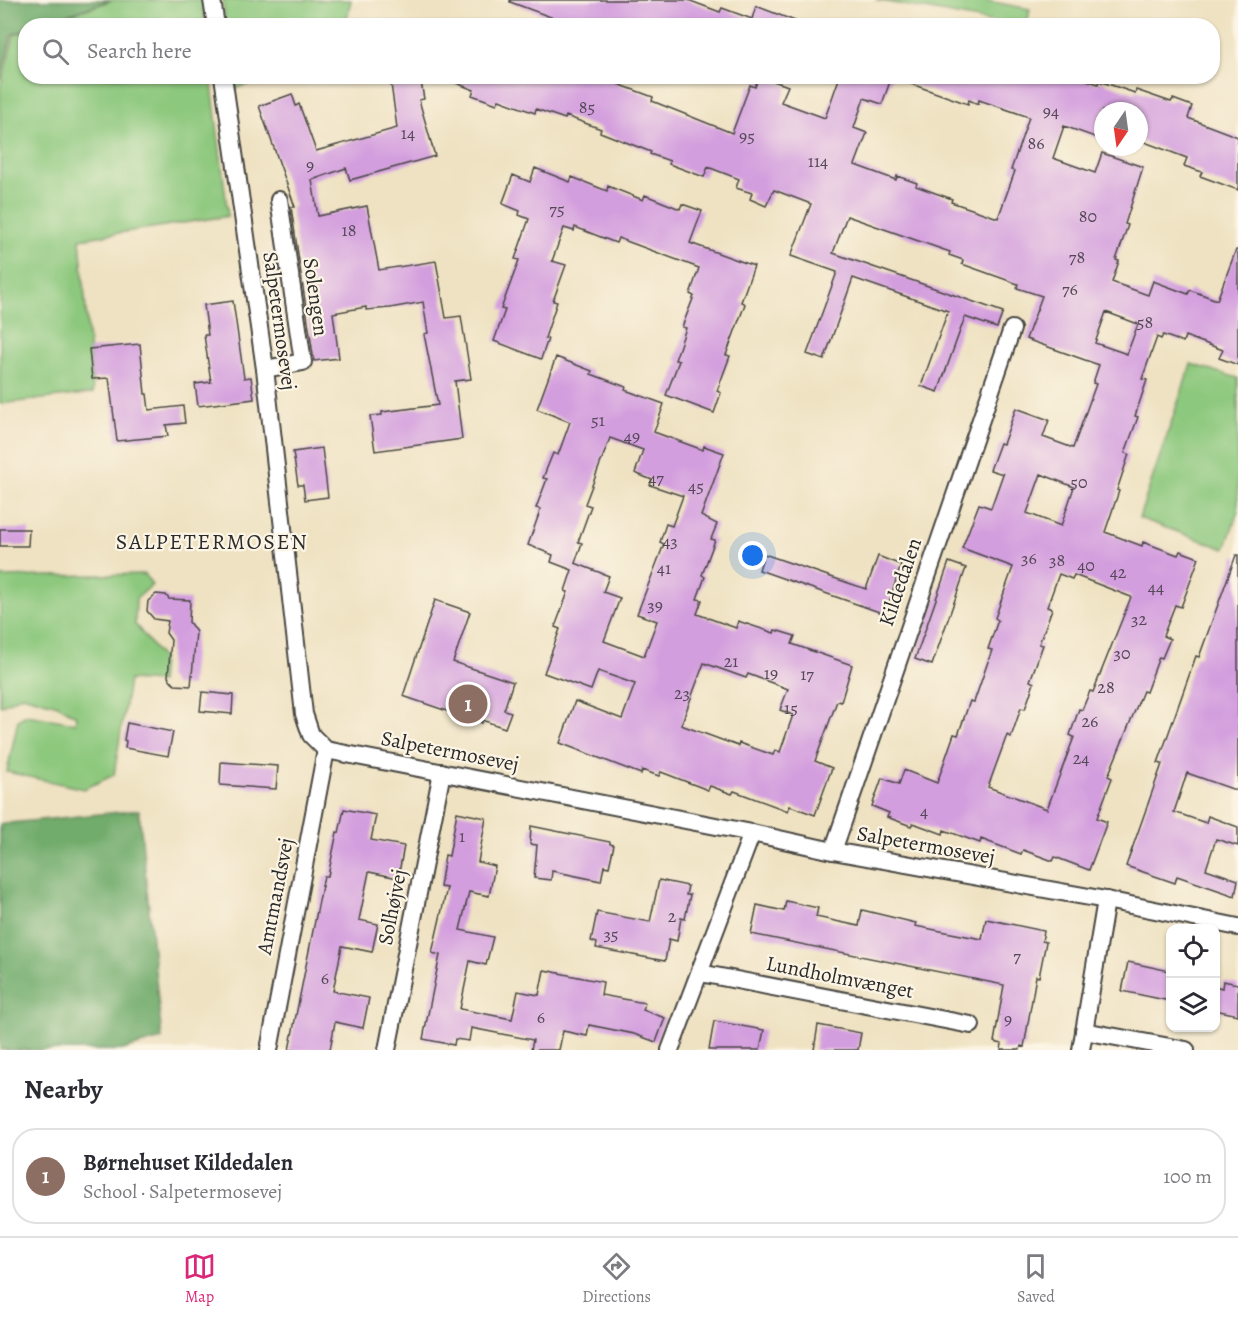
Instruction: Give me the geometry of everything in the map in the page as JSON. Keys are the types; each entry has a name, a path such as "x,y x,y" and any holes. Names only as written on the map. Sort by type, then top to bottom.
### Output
{"street":[{"path":"212,0 215,18"},
{"name":"Salpetermosevej","path":"224,84 265,369 304,714 311,735 326,750 752,832 833,851 1106,900 1238,927"},
{"name":"Solengen","path":"265,369 303,362 279,200"},
{"name":"Kildedalen","path":"833,851 1012,329"},
{"name":"Amtmandsvej","path":"269,1050 326,750"},
{"name":"Solhøjvej","path":"387,1050 442,772"},
{"path":"670,1050 752,832"},
{"path":"1081,1050 1106,900"},
{"name":"Lundholmvænget","path":"700,973 971,1025"},
{"path":"1084,1031 1186,1050"}],"green space":[{"path":"0,0 110,0 57,18 18,18 18,32 12,34 0,79"},
{"path":"113,0 202,0 204,18 61,18"},
{"path":"223,0 351,0 346,18 224,18"},
{"path":"876,0 983,0 1030,9 1028,18 973,18"},
{"path":"18,34 18,84 212,84 228,216 80,239 93,393 0,404 0,87 14,35"},
{"path":"232,84 250,84 232,89"},
{"path":"1191,364 1238,378 1238,511 1225,549 1139,518"},
{"path":"145,574 152,585 136,599 135,624 162,658 160,682 129,680 114,775 84,789 7,772 18,720 26,715 75,723 76,716 58,705 22,695 0,706 0,577"},
{"path":"139,810 162,1039 122,1050 0,1050 0,824"}],"building":[{"path":"510,0 688,0 720,12 722,8 749,18 553,18 510,2"},
{"path":"756,6 787,18 752,18"},
{"path":"391,84 421,84 424,99 419,100 435,156 350,180 346,168 312,180 318,216 367,206 379,270 436,261 446,318 461,316 471,379 455,381 462,439 375,451 370,416 382,415 382,412 438,405 424,334 428,333 423,302 390,308 366,310 366,307 333,313 339,358 314,361 291,207 295,207 259,106 292,94 296,106 299,104 316,151 397,128"},
{"path":"458,84 618,84 653,97 652,101 732,133 750,85 755,87 756,84 788,86 781,102 825,118 837,84 889,84 882,104 864,98 854,128 867,133 855,165 896,180 897,176 917,183 916,186 952,199 951,202 998,218 1015,171 1011,170 1029,117 979,100 978,104 969,100 968,104 911,84 1108,84 1135,93 1136,90 1171,102 1173,99 1192,106 1188,118 1238,137 1238,190 1200,176 1202,172 1184,166 1187,158 1148,143 1148,102 1094,102 1094,137 1064,126 1053,158 1095,173 1101,156 1111,156 1143,167 1125,224 1128,225 1116,260 1119,261 1112,282 1148,295 1153,281 1188,294 1190,290 1217,300 1236,250 1238,250 1238,365 1219,358 1223,350 1185,336 1183,342 1163,335 1161,339 1157,337 1142,379 1147,380 1135,416 1138,417 1125,453 1129,454 1117,490 1119,491 1105,532 1142,546 1143,542 1178,555 1180,551 1199,558 1181,607 1175,605 1163,636 1170,639 1162,658 1159,657 1146,692 1143,691 1108,776 1112,778 1097,818 1107,822 1089,870 1055,857 1053,861 1023,850 1021,854 981,839 980,843 944,830 943,834 913,823 911,826 887,817 889,813 872,806 882,778 899,784 904,770 937,783 954,734 958,735 970,701 974,702 992,650 988,649 998,620 995,618 1013,567 962,548 979,504 991,508 1003,474 990,470 1000,443 1003,444 1016,408 1049,420 1043,437 1073,448 1096,384 1093,383 1099,365 1026,339 1042,296 1017,288 1018,284 962,264 963,260 949,255 950,252 847,216 833,253 1003,312 997,328 965,317 938,392 921,386 948,311 853,278 824,360 807,354 837,272 791,256 811,204 774,190 766,206 750,199 752,193 736,188 739,179 708,167 704,177 669,164 670,161 650,154 651,152 600,132 601,129 566,116 565,119 536,109 535,113 499,100 497,104 472,95 474,90","holes":["1106,312 1138,324 1127,354 1095,343","1041,474 1074,487 1061,526 1027,513","1059,574 1072,579 1074,575 1131,597 1093,692 1090,691 1082,710 1079,709 1070,735 1074,737 1047,809 988,787 1007,735 1011,737 1021,708 1025,709 1034,683 1030,681 1043,645 1039,644 1052,609 1047,607"]},
{"path":"535,168 570,182 572,177 607,191 608,186 643,200 645,195 680,209 682,204 702,211 690,243 754,266 741,302 745,304 726,355 730,356 717,391 721,393 714,413 666,395 679,361 675,360 686,328 682,327 694,296 690,294 699,268 618,238 616,243 575,227 574,231 564,228 552,261 566,265 553,301 557,302 545,338 548,339 541,359 494,341 505,310 501,309 519,260 515,259 529,219 519,215 520,211 503,202 513,175 530,182"},
{"path":"276,254 279,271 267,273 265,255"},
{"path":"233,301 244,378 251,377 254,399 198,406 195,384 211,382 204,335 208,335 204,305"},
{"path":"140,344 145,394 147,394 149,410 183,406 185,423 166,425 168,436 117,441 109,378 92,379 89,349"},
{"path":"556,357 592,371 591,374 626,387 625,390 664,404 654,432 703,450 704,446 724,453 701,516 717,524 711,539 715,540 702,575 705,577 697,599 702,600 697,614 736,628 738,621 774,633 775,630 795,636 792,644 852,665 841,702 837,701 815,761 832,768 815,815 790,806 788,811 734,791 732,794 710,786 708,790 661,772 659,776 642,770 641,774 560,743 575,701 622,719 635,684 598,671 591,690 544,673 560,629 555,627 568,592 565,591 572,570 551,562 553,555 528,545 539,514 540,509 536,508 547,479 543,478 553,453 558,455 570,422 537,409","holes":["610,438 643,450 635,473 652,480 650,485 683,496 672,526 666,524 660,542 664,544 637,614 657,621 644,656 604,641 620,598 603,592 609,576 575,563 582,543 578,542 591,506 585,504","704,663 746,678 748,674 788,689 780,710 793,715 780,752 775,750 773,755 739,743 738,746 681,725"]},
{"path":"322,448 328,497 305,500 303,485 298,485 293,452"},
{"path":"0,529 29,529 28,546 0,546"},
{"path":"764,554 866,589 878,556 901,565 885,614 759,570"},
{"path":"1236,555 1238,555 1238,791 1187,773 1174,812 1206,823 1208,816 1238,827 1238,846 1216,839 1206,869 1238,880 1235,896 1177,876 1175,883 1126,866 1162,764 1158,763 1196,656 1199,657"},
{"path":"949,562 966,568 932,665 915,659"},
{"path":"156,594 166,595 169,599 190,600 189,622 196,632 191,686 175,685 168,677 171,640 166,633 168,621 154,619 147,611 148,601"},
{"path":"435,600 470,612 453,662 513,682 504,710 511,712 505,728 482,720 482,723 403,696"},
{"path":"202,692 233,695 232,714 200,711"},
{"path":"127,723 173,732 168,756 125,748"},
{"path":"221,762 278,766 276,789 220,785"},
{"path":"344,809 376,815 371,840 404,846 398,878 369,872 359,920 378,924 372,952 342,946 333,991 369,998 363,1028 335,1022 330,1050 289,1050 324,876 328,876"},
{"path":"457,812 486,818 478,862 495,866 489,896 469,892 460,930 493,937 486,965 470,961 460,1009 512,1019 518,991 539,995 544,970 603,982 601,995 645,1003 643,1010 665,1018 656,1042 634,1034 589,1025 587,1036 563,1031 559,1050 531,1050 533,1040 471,1028 469,1041 455,1039 454,1045 423,1039 440,955 432,953 447,888 440,887 445,855 449,856"},
{"path":"531,826 610,842 614,845 609,867 604,866 601,881 552,871 551,880 534,878 537,845 530,844"},
{"path":"659,880 688,886 686,895 690,895 685,919 681,918 677,941 669,939 665,961 596,948 597,943 591,941 597,912 650,922"},
{"path":"786,901 818,908 816,917 859,926 862,910 916,923 915,926 982,939 986,919 1044,931 1042,941 1046,942 1039,977 1036,976 1024,1047 1021,1046 1020,1050 1001,1050 1002,1044 994,1042 1004,985 751,934 757,905 784,911"},
{"path":"1128,962 1166,970 1166,1000 1122,991"},
{"path":"1223,981 1238,984 1238,1015 1220,1011 1220,987 1222,988"},
{"path":"714,1021 764,1030 760,1050 709,1050"},
{"path":"818,1025 861,1033 858,1050 814,1050"}],"place":[{"name":"Børnehuset Kildedalen","path":"468,704"}],"district":[{"name":"SALPETERMOSEN","path":"212,542"}]}
